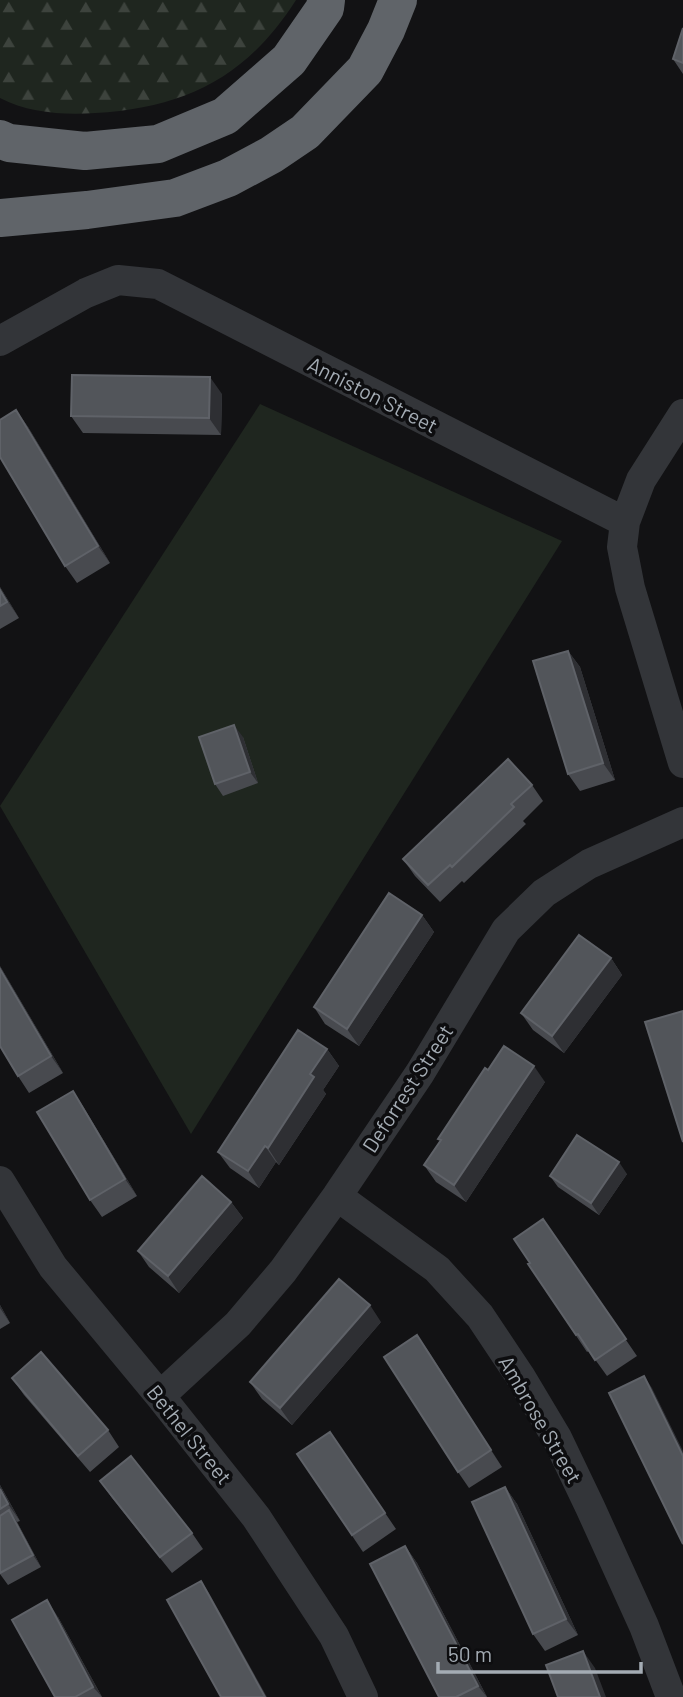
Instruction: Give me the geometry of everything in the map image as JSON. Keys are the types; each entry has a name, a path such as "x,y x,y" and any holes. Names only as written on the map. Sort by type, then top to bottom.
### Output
{"highway":[{"path":"0,139 9,143 85,151 158,144 225,116 289,60 325,8 326,0"},
{"path":"0,218 175,198 228,178 271,155 305,132 365,69 386,30 398,0"}],"street":[{"name":"Anniston Street","path":"0,341 86,293 118,280 158,284 625,522"},
{"path":"683,414 641,480 625,522 622,547 630,588 683,763"},
{"name":"Deforrest Street","path":"160,1396 238,1324 283,1270 420,1073 506,930 544,893 589,864 683,822"},
{"name":"Bethel Street","path":"0,1181 53,1267 256,1517 334,1636 363,1697"},
{"name":"Ambrose Street","path":"337,1196 437,1269 480,1316 557,1437 644,1626 671,1697"}],"green space":[{"path":"0,0 296,0 257,49 235,68 211,83 157,104 127,110 71,114 34,110 0,98"},
{"path":"260,404 562,541 191,1134 0,806"}],"building":[{"path":"683,28 683,63 673,59"},
{"path":"72,375 210,377 209,418 71,416"},
{"path":"16,410 98,546 65,566 0,457 0,420"},
{"path":"0,590 7,602 0,606"},
{"path":"568,651 603,763 568,774 533,661"},
{"path":"234,725 250,772 215,784 199,737"},
{"path":"508,759 532,785 511,804 514,807 452,867 450,865 428,885 403,859"},
{"path":"389,893 422,915 347,1029 314,1007"},
{"path":"579,935 611,958 552,1036 521,1013"},
{"path":"0,969 51,1056 18,1076 0,1046"},
{"path":"683,1011 683,1142 645,1022"},
{"path":"298,1030 327,1049 310,1074 314,1077 268,1148 265,1146 248,1171 218,1152"},
{"path":"504,1046 534,1066 454,1185 424,1165 485,1068 488,1070"},
{"path":"73,1091 125,1179 90,1200 37,1112"},
{"path":"577,1135 619,1162 591,1203 550,1176"},
{"path":"202,1176 231,1202 168,1276 138,1251"},
{"path":"543,1219 626,1339 595,1360 528,1264 530,1263 514,1239"},
{"path":"339,1279 370,1305 280,1408 250,1382"},
{"path":"417,1335 491,1450 458,1472 384,1357"},
{"path":"41,1352 108,1430 78,1456 12,1378"},
{"path":"644,1376 683,1456 683,1544 609,1393"},
{"path":"330,1432 385,1513 352,1535 297,1454"},
{"path":"131,1456 192,1533 160,1557 100,1481"},
{"path":"505,1487 566,1619 533,1634 472,1502"},
{"path":"0,1489 8,1504 0,1509"},
{"path":"9,1510 33,1555 0,1573 0,1516"},
{"path":"405,1546 478,1686 456,1697 439,1697 370,1564"},
{"path":"201,1581 265,1697 221,1697 167,1600"},
{"path":"47,1600 93,1687 75,1697 55,1697 12,1620"},
{"path":"583,1651 600,1697 558,1697 546,1665"}]}
